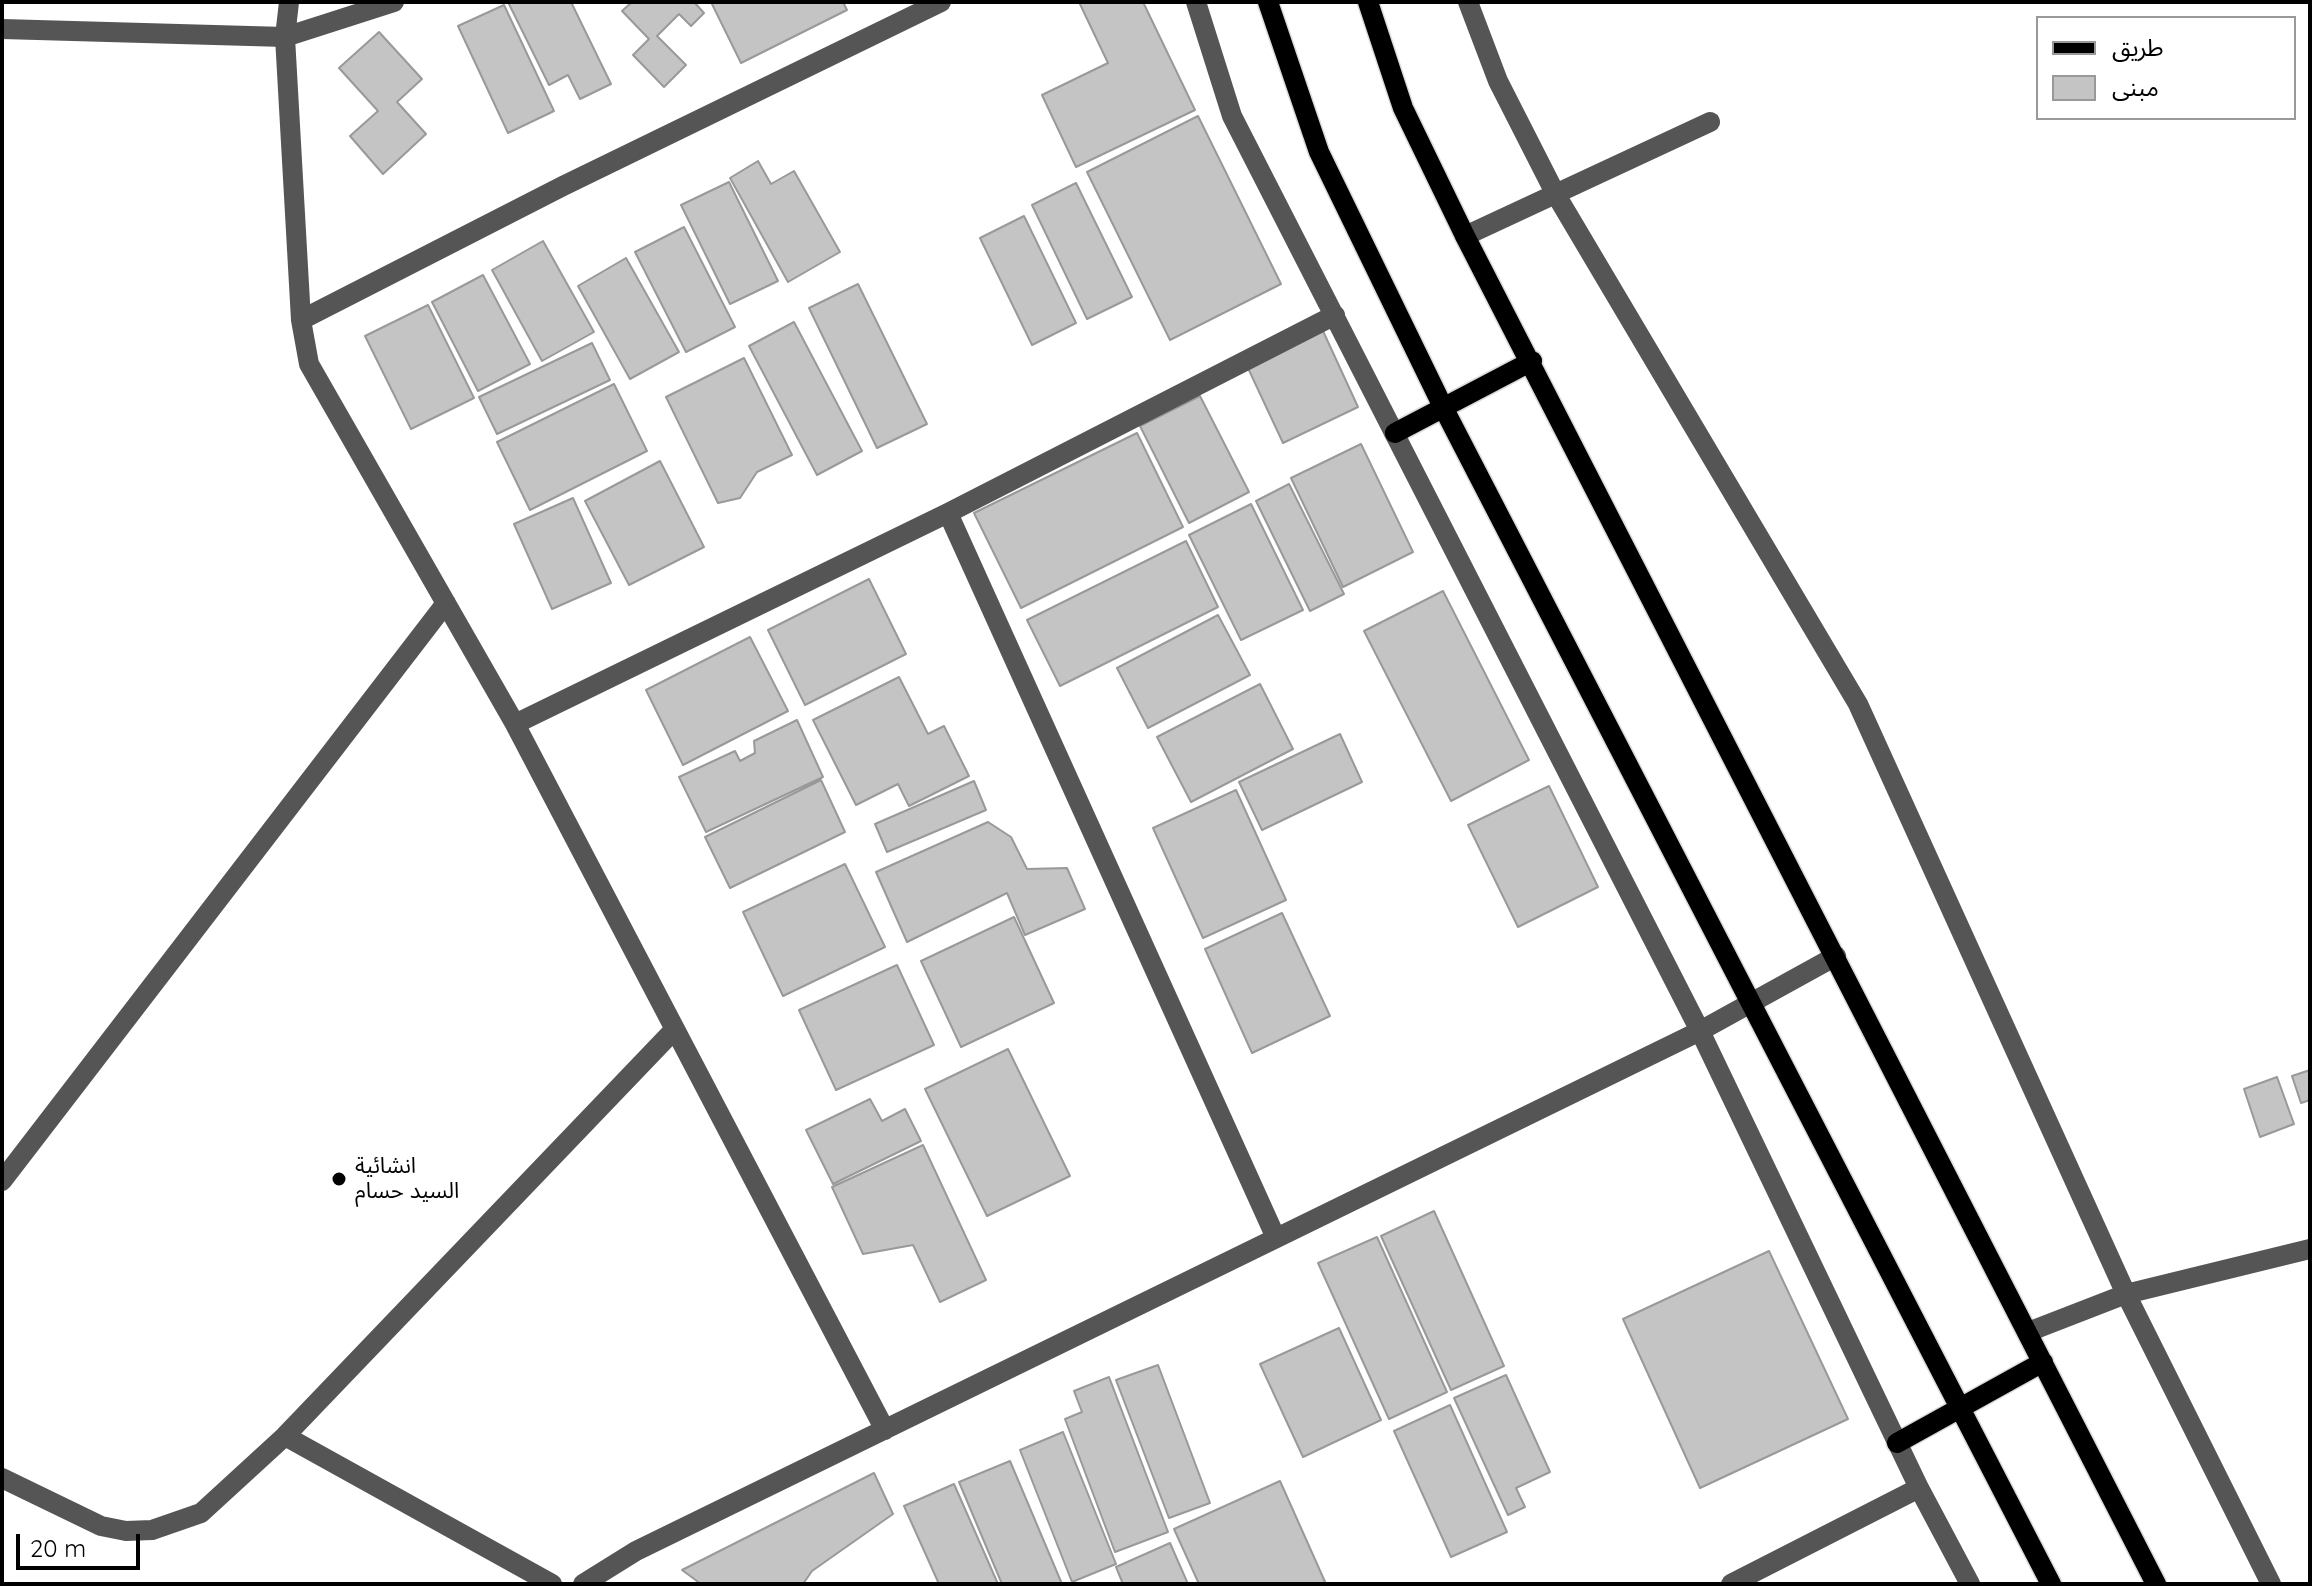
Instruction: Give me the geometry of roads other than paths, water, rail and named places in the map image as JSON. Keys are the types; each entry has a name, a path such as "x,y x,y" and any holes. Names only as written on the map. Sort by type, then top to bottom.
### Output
{"main road":[{"path":"1268,2 1319,152 1443,407 2051,1584"},
{"path":"1368,2 1403,108 1465,236 1532,361 2156,1584"},
{"path":"1395,433 1532,361"},
{"path":"1897,1443 2043,1362"}],"street":[{"path":"289,2 285,37 301,320 309,364 515,724 885,1430"},
{"path":"2,29 285,37 394,2"},
{"path":"301,320 563,186 941,2"},
{"path":"1196,2 1232,116 1700,1031 1897,1443 1970,1584"},
{"path":"1468,2 1498,81 1555,193 1858,704 2126,1294 2271,1584"},
{"path":"1465,236 1710,122"},
{"path":"515,724 948,513 1335,315"},
{"path":"948,513 1276,1238"},
{"path":"2,1181 446,603"},
{"path":"583,1584 636,1551 1700,1031 1836,956"},
{"path":"2,1478 101,1526 152,1530 201,1513 285,1436 675,1029"},
{"path":"2028,1332 2126,1294 2310,1249"},
{"path":"285,1436 552,1584"},
{"path":"1731,1584 1919,1488"}],"place":[{"name":"انشائية السيد حسام","path":"339,1179"}]}
